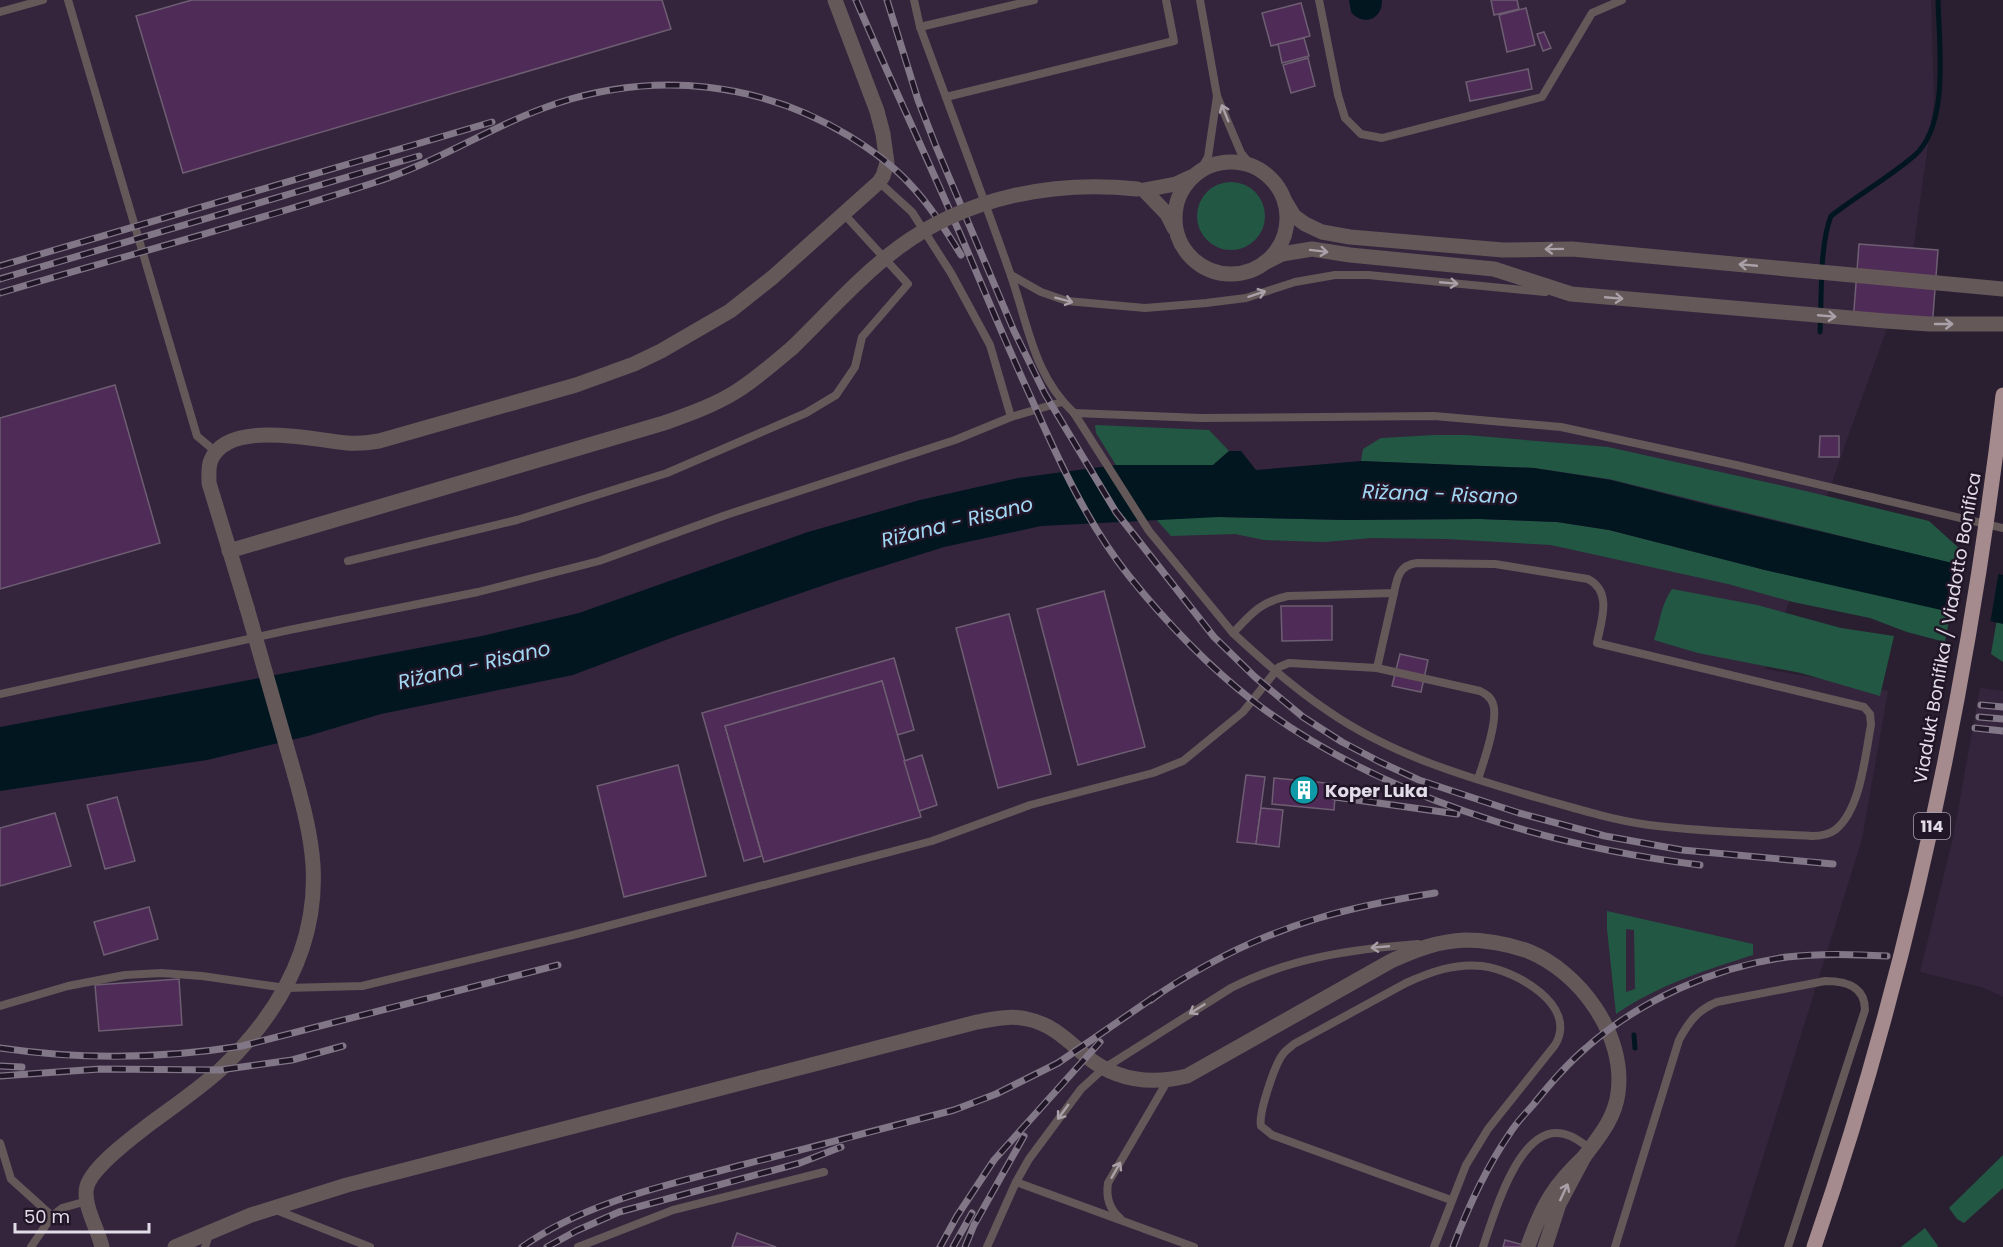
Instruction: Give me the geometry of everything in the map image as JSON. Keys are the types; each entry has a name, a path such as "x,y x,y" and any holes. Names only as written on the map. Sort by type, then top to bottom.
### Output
{"main road":[{"name":"Viadukt Bonifika / Viadotto Bonifica","path":"1814,1247 1866,1083 1894,985 1945,766 1972,624 1992,492 2003,395"}],"street":[{"path":"102,1247 87,1201 87,1187 97,1168 144,1128 220,1070 249,1037 286,988 308,936 313,885 310,838 295,776 209,483 210,460 216,452 232,441 274,434 345,443 362,444 379,441 606,375 661,351 730,311 773,277 883,176 887,163 877,111 835,0"},
{"path":"229,551 664,423 698,410 735,392 766,371 874,268 898,248 946,219 1002,198 1033,191 1091,186 1140,189 1176,184 1226,161 1251,165 1272,179 1294,216 1305,224 1322,232 1350,237 1503,250 1572,249 2003,289"},
{"path":"1175,230 1174,214 1177,199 1196,173"},
{"path":"1140,189 1167,214 1181,245 1190,258 1218,273 1234,274 1250,271 1282,254 1312,249 1350,255 1494,269 1571,294 1929,324 2003,324"},
{"path":"1264,263 1276,253 1282,241 1287,215 1285,201"},
{"path":"175,1247 273,1208 381,1176 965,1025 1007,1017 1025,1018 1041,1023 1063,1035 1103,1069 1133,1079 1168,1080 1194,1072 1391,961 1438,943 1465,940 1509,945 1548,962 1584,994 1611,1037 1618,1094 1610,1117 1587,1152 1559,1204 1545,1247"},
{"path":"1528,1246 1546,1200 1561,1178 1587,1152"}],"lane":[{"path":"0,12 42,0"},
{"path":"68,0 197,436 216,452"},
{"path":"914,0 920,27 1011,275 1042,373 1062,402 1074,413 1149,531 1233,633 1275,671 1328,712 1369,736 1433,763 1593,814 1646,825 1693,830 1823,836 1839,826 1856,795 1871,719 1864,708 1597,643 1604,605 1603,596 1596,583 1588,579 1495,564 1417,563 1405,567 1400,572 1394,593 1377,668"},
{"path":"920,27 1034,0"},
{"path":"945,97 1174,41 1166,0"},
{"path":"1200,0 1218,96 1241,153 1251,165"},
{"path":"1319,0 1338,95 1346,118 1361,134 1382,138 1542,98 1592,13 1622,0"},
{"path":"1196,173 1208,157 1218,96"},
{"path":"879,182 912,212 951,273 990,345 1011,417"},
{"path":"348,561 517,520 667,473 806,413 836,395 855,367 862,337 908,284 844,214"},
{"path":"1011,275 1041,292 1067,302 1145,308 1246,298 1295,282 1335,276 1368,275 1571,294"},
{"path":"0,694 289,630 478,592 599,561 726,515 955,440 1011,417 1062,402"},
{"path":"1074,413 1200,418 1434,416 1561,428 1736,465 2003,528"},
{"path":"1233,633 1256,609 1275,599 1288,596 1394,593"},
{"path":"0,1006 68,986 125,975 161,973 202,976 286,988 362,986 920,844 1030,805 1153,773 1183,761 1242,712 1275,671 1284,665 1294,663 1377,668 1480,691 1490,698 1495,709 1486,754 1478,779"},
{"path":"987,1247 1016,1182 1029,1159 1073,1098 1103,1069 1231,988 1267,972 1340,952 1438,943"},
{"path":"1434,1247 1466,1165 1488,1129 1555,1046 1561,1030 1556,1012 1535,988 1516,976 1482,966 1444,968 1425,974 1294,1044 1283,1053 1260,1114 1261,1126 1272,1135 1451,1200"},
{"path":"1615,1247 1679,1040 1695,1015 1717,1002 1825,981 1836,981 1850,985 1859,991 1865,999 1865,1010 1788,1247"},
{"path":"1124,1221 1116,1215 1108,1200 1108,1183 1168,1080"},
{"path":"1483,1247 1499,1197 1513,1170 1539,1139 1549,1134 1569,1135 1587,1152"},
{"path":"0,1143 11,1179 52,1216"},
{"path":"583,1246 673,1210 824,1172"},
{"path":"1016,1182 1194,1247"},
{"path":"31,1247 52,1216 62,1208 87,1201"},
{"path":"273,1208 370,1247"},
{"path":"205,1247 211,1231"}],"shaded area":[{"path":"0,0 1931,0 1934,101 1912,258 1765,669 1888,691 1862,839 1735,1247 0,1247"},
{"path":"1980,688 2003,691 2003,997 1984,988 1920,972 1953,838"}],"green space":[{"path":"1224,182 1238,182 1250,187 1260,197 1265,216 1260,235 1250,245 1238,250 1224,250 1212,245 1202,235 1197,223 1197,209 1202,197 1212,187"},
{"path":"1095,425 1209,430 1229,451 1213,465 1116,465 1096,433"},
{"path":"1466,435 1608,447 1929,521 1961,550 1959,565 1609,479 1534,468 1361,461 1363,449 1381,438"},
{"path":"1154,517 1345,520 1480,519 1557,522 1609,530 1765,570 1951,609 1945,642 1907,632 1870,618 1551,545 1446,539 1372,538 1324,542 1264,540 1235,534 1171,536"},
{"path":"1672,589 1757,605 1841,628 1894,636 1880,696 1801,673 1698,653 1654,640 1663,608"},
{"path":"1997,619 2003,620 2003,662 1991,654"},
{"path":"1607,911 1753,944 1753,955 1665,987 1616,1014","holes":["1626,929 1634,930 1635,989 1626,992"]},
{"path":"2003,1155 2003,1188 1964,1223 1957,1219 1949,1208"},
{"path":"1925,1228 1937,1247 1901,1247"}],"water":[{"path":"1349,0 1382,0 1376,16 1366,20 1356,17 1351,12"},
{"name":"Rižana - Risano","path":"1229,451 1241,451 1256,470 1361,461 1534,468 1611,480 2003,575 2003,624 1765,570 1609,530 1557,522 1480,519 1345,520 1219,517 1041,526 944,547 836,581 679,635 573,675 381,714 308,736 207,760 0,791 0,727 482,636 579,613 808,532 920,500 1018,478 1116,465 1213,465"}],"pier":[{"path":"1965,563 1999,571 1990,624 1956,616"}],"building":[{"path":"192,0 662,0 671,29 183,173 136,16"},
{"path":"1491,0 1517,0 1519,9 1494,15"},
{"path":"1301,3 1310,36 1271,46 1262,13"},
{"path":"1526,8 1535,45 1507,52 1499,15"},
{"path":"1544,32 1551,48 1543,51 1537,34"},
{"path":"1304,38 1309,56 1282,63 1278,44"},
{"path":"1308,58 1315,86 1291,93 1283,65"},
{"path":"1528,69 1532,89 1470,101 1466,82"},
{"path":"1859,244 1938,250 1932,329 1853,323"},
{"path":"115,385 160,543 0,589 0,418"},
{"path":"1820,436 1839,436 1839,457 1819,457"},
{"path":"1104,591 1145,747 1078,765 1037,609"},
{"path":"1281,606 1332,606 1332,640 1282,641"},
{"path":"1009,614 1051,774 998,788 956,628"},
{"path":"1400,654 1428,660 1421,692 1392,686"},
{"path":"894,658 914,730 897,735 882,681 725,726 762,856 744,861 702,713"},
{"path":"882,681 921,817 764,862 725,726"},
{"path":"922,755 937,805 919,811 904,761"},
{"path":"678,765 706,876 624,897 597,786"},
{"path":"1246,775 1265,777 1256,844 1237,842"},
{"name":"Koper Luka","path":"1274,778 1336,784 1334,810 1272,804"},
{"path":"117,797 135,861 105,869 87,805"},
{"path":"1261,808 1283,810 1279,847 1256,844"},
{"path":"55,813 71,866 0,886 0,828"},
{"path":"149,907 158,939 104,955 94,922"},
{"path":"179,979 182,1025 99,1031 95,985"},
{"path":"737,1233 776,1247 732,1247"},
{"path":"1505,1240 1531,1247 1503,1247"}],"waterway":[{"path":"1820,332 1823,257 1831,216 1914,156 1925,142 1933,125 1940,83 1938,0"},
{"path":"1634,1035 1635,1048"}],"railway":[{"path":"856,0 1052,445 1075,491 1114,556 1143,593 1187,642 1253,701 1302,735 1354,764 1409,790 1466,812 1524,830 1583,845 1700,865"},
{"path":"887,0 918,100 935,144 1014,331 1045,394 1116,512 1214,637 1255,677 1303,717 1342,742 1380,762 1419,780 1519,813 1605,836 1682,850 1833,864"},
{"path":"0,293 234,226 397,175 511,122 558,103 595,93 633,87 670,85 708,87 744,93 815,118 849,136 895,169 916,190 961,255"},
{"path":"0,266 492,122"},
{"path":"0,279 419,156"},
{"path":"1981,705 2003,707"},
{"path":"1979,717 2003,719"},
{"path":"1975,728 2003,731"},
{"path":"1335,797 1457,814"},
{"path":"1151,1000 1209,964 1264,937 1347,910 1435,893"},
{"path":"1453,1247 1485,1174 1515,1126 1572,1061 1630,1015 1680,988 1760,962 1812,955 1887,956"},
{"path":"0,1048 61,1055 151,1056 242,1046 558,965"},
{"path":"522,1247 572,1218 626,1197 954,1110 996,1094 1058,1063 1157,995"},
{"path":"940,1247 957,1216 994,1160 1100,1042"},
{"path":"0,1076 100,1069 220,1070 292,1060 343,1046"},
{"path":"0,1066 22,1067"},
{"path":"965,1247 974,1225 1024,1136"},
{"path":"547,1247 619,1212 800,1163 841,1147"},
{"path":"953,1247 972,1213"}],"place":[{"name":"Koper Luka","path":"1304,790"}]}
